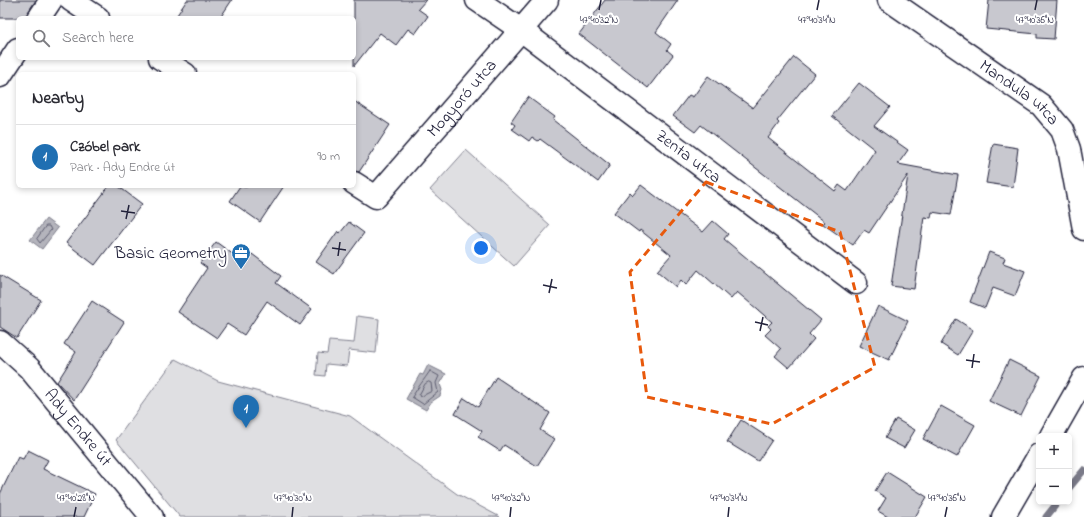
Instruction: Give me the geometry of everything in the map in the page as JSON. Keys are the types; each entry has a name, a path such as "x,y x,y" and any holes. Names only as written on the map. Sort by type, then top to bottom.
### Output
{"street":[{"path":"40,16 51,0"},
{"path":"71,0 95,16"},
{"name":"Zenta utca","path":"477,0 521,30 856,283"},
{"name":"Mogyoró utca","path":"356,184 376,197 548,0"},
{"name":"Mandula utca","path":"890,0 1041,105 1062,130 1069,149 1084,229"},
{"path":"0,76 16,52"},
{"path":"163,60 182,72"},
{"name":"Ady Endre út","path":"0,342 28,368 152,517"},
{"path":"1052,433 1084,378"},
{"path":"1003,517 1036,461"}],"highlighted area":[{"path":"706,182 840,232 875,367 772,424 647,397 630,272"}],"shaded area":[{"path":"466,150 550,225 514,266 430,190"},
{"path":"357,316 379,319 376,353 349,350 347,366 326,364 325,376 316,375 318,353 327,354 329,341 354,343"},
{"path":"175,359 218,381 350,416 457,494 500,517 180,517 116,440"}],"water":[{"path":"46,219 58,228 42,249 30,240"},
{"path":"428,365 446,374 440,384 442,390 440,396 431,402 426,410 406,399 420,374 423,375"}],"building":[{"path":"0,0 36,0 25,16 16,16 16,18 0,18"},
{"path":"187,0 232,0 221,16 176,16"},
{"path":"354,0 426,0 418,9 428,16 415,34 408,29 396,45 380,33 354,66 354,60 356,60 356,16 354,16"},
{"path":"605,0 678,0 656,32 671,44 667,50 673,55 648,88 579,34"},
{"path":"989,0 1057,0 1054,39 1037,38 1037,34 986,29"},
{"path":"794,57 815,74 777,121 779,123 768,138 835,191 839,185 847,191 875,150 832,116 859,83 890,107 874,126 908,150 898,164 958,175 951,215 932,212 931,218 924,217 914,289 891,286 908,175 869,233 864,230 853,245 823,224 825,222 701,125 695,132 673,116 689,95 693,97 708,76 753,108"},
{"path":"528,97 555,117 553,120 610,165 598,182 540,139 538,141 532,137 529,141 512,129 515,125 511,122"},
{"path":"356,102 390,125 359,172 356,171"},
{"path":"993,144 1018,148 1013,187 986,183"},
{"path":"641,185 703,232 713,221 728,234 724,239 821,320 809,334 814,339 789,368 775,356 781,349 765,335 771,329 768,326 772,322 737,292 731,299 698,270 686,285 681,280 676,287 657,271 671,255 640,230 639,232 614,213 630,192 633,195"},
{"path":"107,188 121,188 142,204 95,265 66,243"},
{"path":"239,188 283,188 260,222 230,201"},
{"path":"349,222 364,233 334,274 316,262 338,231 340,233"},
{"path":"216,242 245,263 252,254 281,276 276,283 312,309 300,325 267,301 244,335 227,324 217,338 178,312 207,268 200,263"},
{"path":"989,252 1005,258 1003,263 1025,271 1015,296 993,288 985,308 970,302"},
{"path":"0,275 41,300 17,338 0,327"},
{"path":"92,301 124,322 74,400 57,382 76,352 64,344"},
{"path":"878,306 908,321 889,360 859,346"},
{"path":"956,319 973,330 958,355 941,344"},
{"path":"1009,360 1041,376 1021,416 989,401"},
{"path":"496,377 550,413 540,430 554,439 537,466 504,445 500,451 478,437 482,431 455,414 464,398 478,407"},
{"path":"941,406 975,425 957,457 923,439"},
{"path":"896,419 915,430 904,448 885,438"},
{"path":"741,420 772,440 758,461 727,442"},
{"path":"28,450 48,460 43,469 95,494 84,517 0,517 0,494 18,457 23,459"},
{"path":"887,472 927,497 915,517 888,517 878,511 886,498 875,491"}],"waterway":[{"path":"1072,484 1084,470"},
{"path":"1046,517 1056,505"}],"place":[{"name":"Basic Geometry","path":"241,270"},
{"name":"Czóbel park","path":"246,428"}]}
